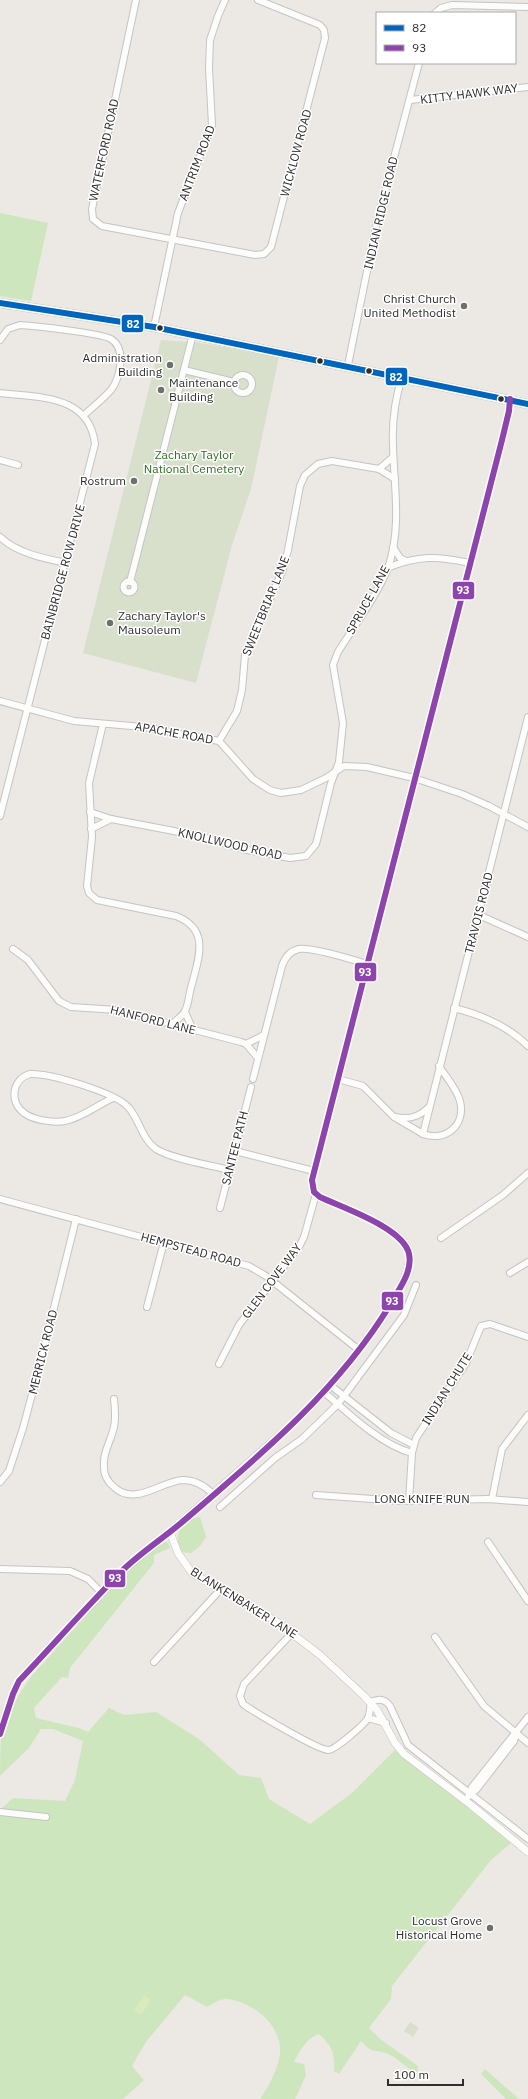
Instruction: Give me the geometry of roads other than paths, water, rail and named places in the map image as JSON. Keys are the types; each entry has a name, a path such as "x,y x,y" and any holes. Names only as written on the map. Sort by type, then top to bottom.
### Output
{"main road":[{"path":"0,303 193,334 348,365 528,404"}],"street":[{"name":"WATERFORD ROAD","path":"136,0 92,209 92,217 102,226 172,239"},
{"name":"ANTRIM ROAD","path":"154,327 172,239 184,196 212,125 210,47 213,28 225,0"},
{"name":"WICKLOW ROAD","path":"172,239 255,255 264,254 271,247 325,34 322,27 315,23 258,0"},
{"path":"436,12 441,8 452,5 528,7"},
{"name":"INDIAN RIDGE ROAD","path":"348,365 377,222 419,64"},
{"name":"KITTY HAWK WAY","path":"410,100 528,87"},
{"path":"0,340 8,329 20,325 103,336 116,343 120,351 120,360 114,384 106,395 84,415 66,403 0,393"},
{"path":"130,582 193,334"},
{"path":"184,370 234,382"},
{"name":"SPRUCE LANE","path":"335,772 339,762 342,723 334,662 338,652 387,568 393,547 397,514 394,457 394,416 402,377"},
{"path":"0,1733 13,1694 19,1682 135,1560 170,1532 300,1417 324,1392 376,1328 405,1279 409,1265 408,1251 400,1240 384,1228 316,1194 312,1186 314,1171 509,411 510,399"},
{"name":"BAINBRIDGE ROW DRIVE","path":"0,816 94,451 94,436 84,415"},
{"path":"379,469 394,457"},
{"path":"0,460 18,465"},
{"name":"SWEETBRIAR LANE","path":"219,741 232,722 239,706 245,655 282,572 303,479 311,469 325,462 338,461 379,469 395,479"},
{"path":"0,536 13,547 22,552 66,563"},
{"path":"393,547 400,558 406,561"},
{"path":"387,568 406,561 434,557 470,563"},
{"name":"APACHE ROAD","path":"0,701 74,721 142,727 219,741 253,779 273,791 285,793 297,792 326,778 344,766 356,766 414,778 462,794 528,827"},
{"name":"TRAVOIS ROAD","path":"423,1134 428,1108 479,915 528,717"},
{"path":"103,724 90,783 92,848 87,881 88,890 92,896 103,901 176,916 187,921 195,930 200,949 185,1012 172,1024"},
{"name":"KNOLLWOOD ROAD","path":"90,812 111,819 200,836 247,850 290,858 298,858 310,853 316,844 335,772"},
{"path":"91,829 111,819"},
{"path":"479,915 528,937"},
{"name":"HANFORD LANE","path":"13,949 20,952 28,960 59,1001 66,1006 111,1008 246,1044"},
{"path":"253,1079 282,966 290,953 306,949 367,964"},
{"path":"454,1008 481,1016 501,1025 528,1046"},
{"path":"185,1012 193,1030"},
{"path":"258,1058 246,1044 264,1035"},
{"path":"338,1079 363,1086 394,1117 423,1134 432,1137 439,1137 453,1128 460,1118 460,1100 439,1066"},
{"path":"113,1098 72,1119 57,1121 27,1115 17,1106 14,1095 16,1086 22,1078 35,1074 101,1091 119,1100 130,1108 147,1140 157,1149 229,1170"},
{"path":"434,1085 440,1083 451,1084"},
{"name":"SANTEE PATH","path":"220,1208 251,1087"},
{"path":"394,1117 413,1118 428,1108"},
{"path":"235,1152 314,1171"},
{"path":"441,1238 503,1195 528,1173"},
{"name":"GLEN COVE WAY","path":"219,1364 239,1325 304,1237 316,1194"},
{"name":"HEMPSTEAD ROAD","path":"0,1199 249,1266 271,1281 359,1350"},
{"name":"MERRICK ROAD","path":"0,1482 9,1471 23,1428 76,1219"},
{"path":"147,1307 164,1242"},
{"path":"510,1273 528,1262"},
{"path":"220,1507 276,1458 302,1439 338,1404 404,1315 416,1285"},
{"name":"INDIAN CHUTE","path":"409,1501 414,1445 466,1363 482,1326 490,1324 528,1337"},
{"path":"330,1385 391,1433 414,1445"},
{"path":"324,1392 391,1445 412,1454"},
{"path":"114,1399 114,1426 103,1463 106,1478 115,1489 124,1493 136,1494 179,1480 188,1480 204,1486 213,1494"},
{"path":"492,1499 502,1449 528,1414"},
{"path":"372,1431 379,1423"},
{"name":"LONG KNIFE RUN","path":"316,1495 409,1501 492,1499 528,1502"},
{"name":"BLANKENBAKER LANE","path":"170,1532 178,1553 186,1566 196,1576 266,1615 320,1655 371,1702 386,1723 395,1743 404,1754 528,1852"},
{"path":"488,1542 528,1601"},
{"path":"0,1568 70,1571 83,1576 102,1593"},
{"path":"154,1662 220,1590"},
{"path":"292,1633 244,1684 240,1696 244,1704 327,1750 334,1749 339,1746 368,1718 371,1702 379,1699 387,1703 408,1745 528,1838"},
{"path":"435,1637 484,1706 528,1742"},
{"path":"465,1801 470,1794 476,1790 514,1741 516,1733 528,1717"},
{"path":"368,1718 386,1723"},
{"path":"0,1812 46,1817"}],"place":[{"name":"Christ Church United Methodist","path":"464,306"},
{"name":"Administration Building","path":"170,365"},
{"name":"Maintenance Building","path":"161,390"},
{"name":"Rostrum","path":"134,481"},
{"name":"Zachary Taylor's Mausoleum","path":"110,623"},
{"name":"Locust Grove Historical Home","path":"490,1928"}],"park label":[{"name":"Zachary Taylor National Cemetery","path":"194,462"}]}
